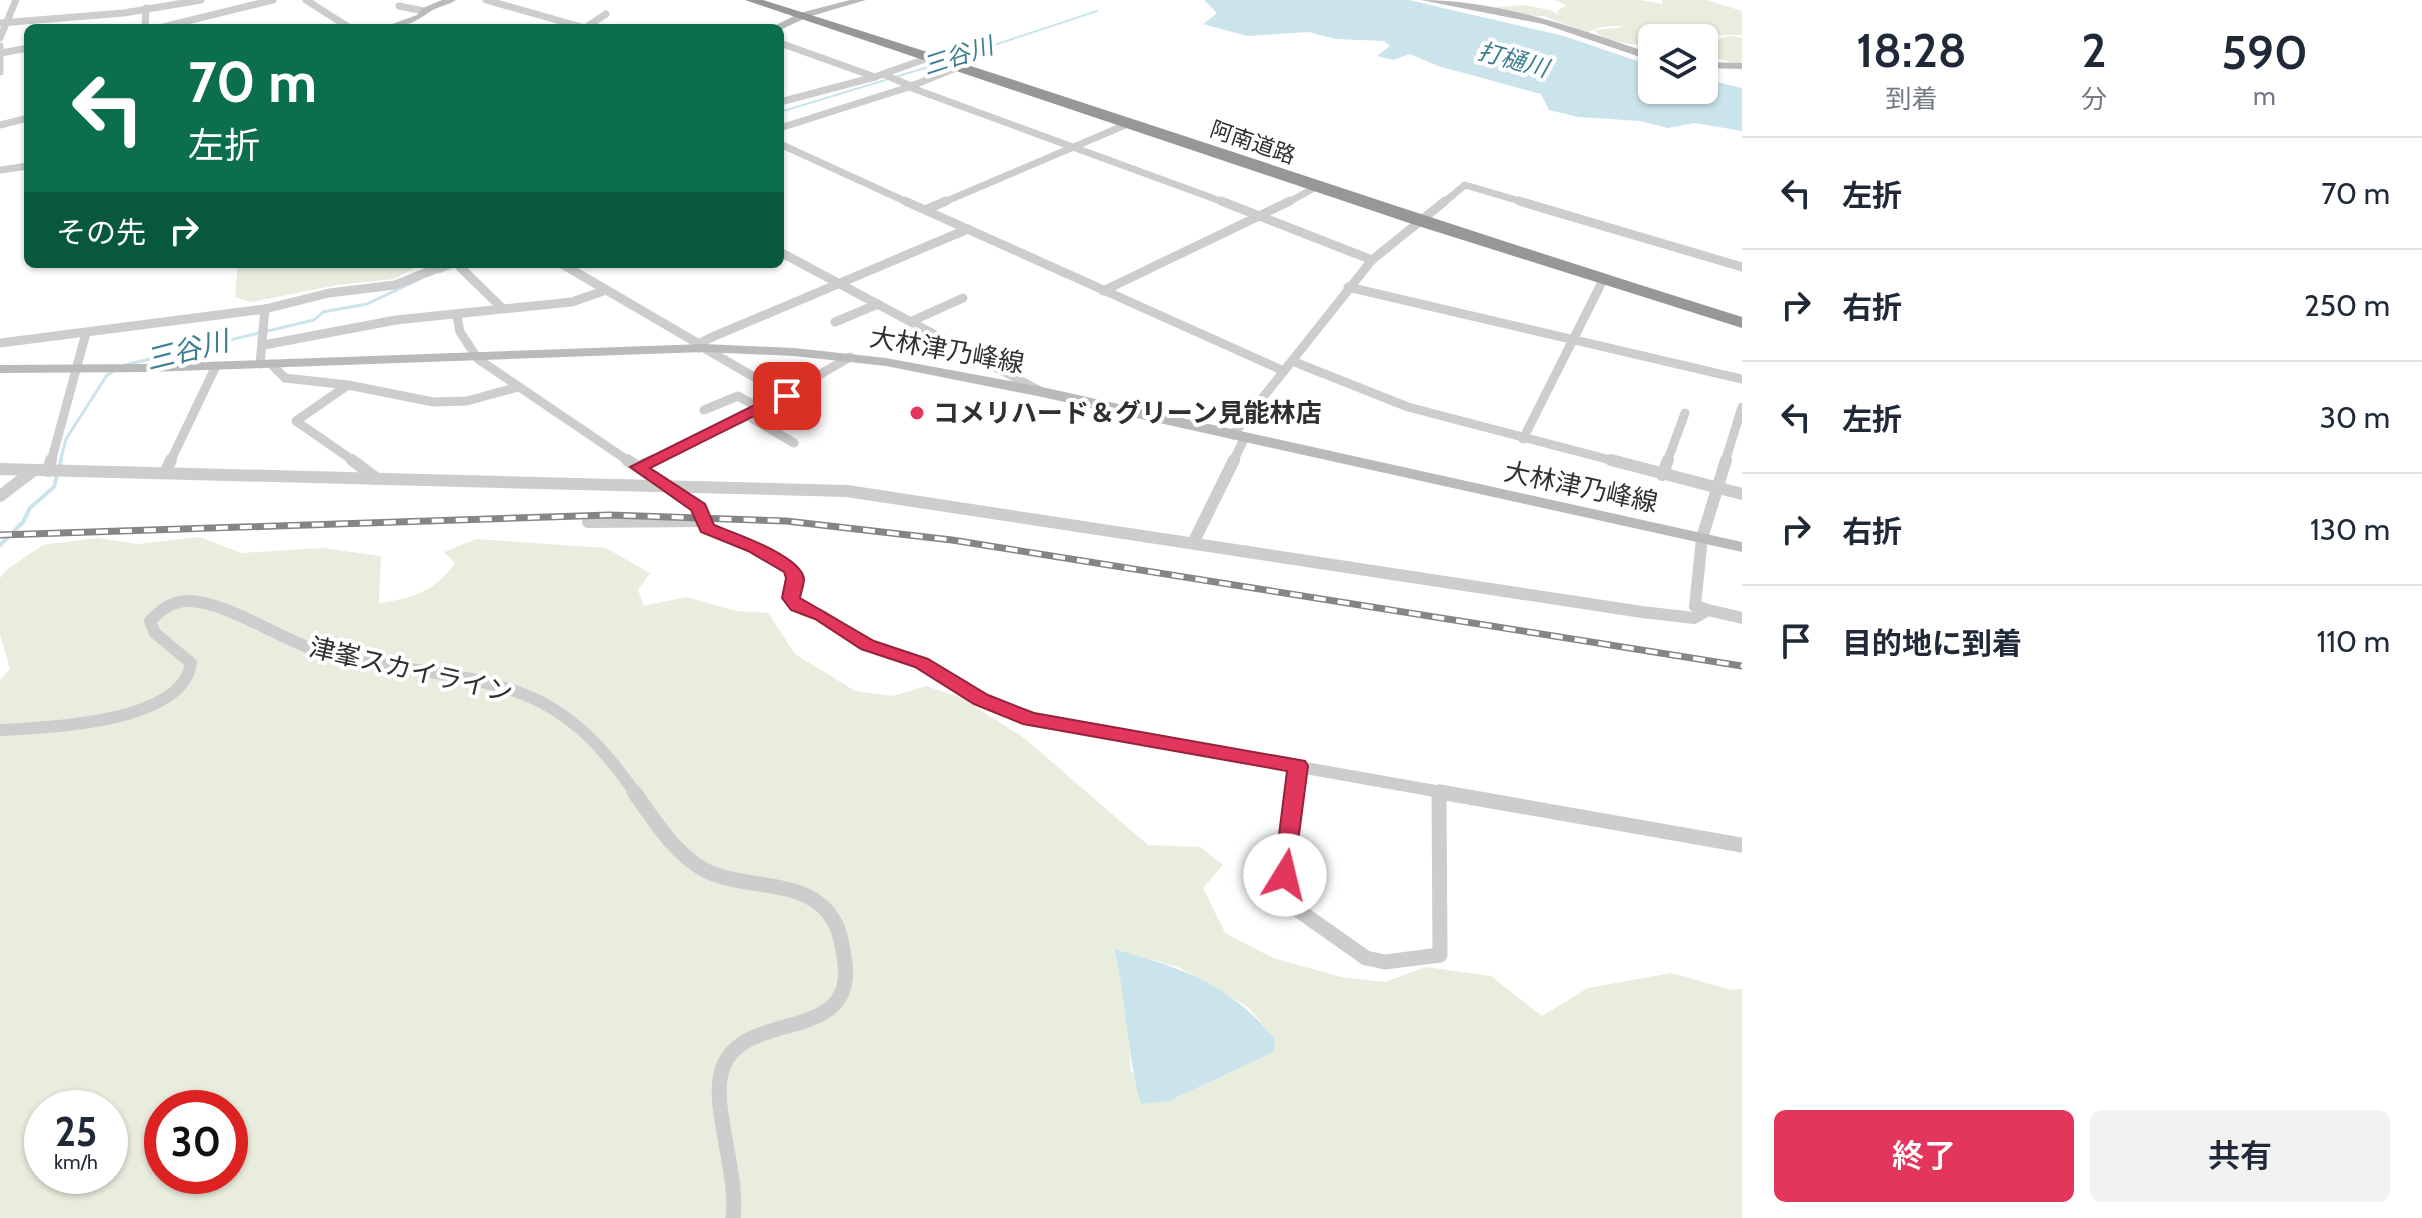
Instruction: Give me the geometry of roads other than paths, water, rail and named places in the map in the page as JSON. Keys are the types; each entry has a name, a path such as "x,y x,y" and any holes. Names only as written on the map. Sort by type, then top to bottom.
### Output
{"highway":[{"name":"阿南道路","path":"751,0 808,13"},
{"name":"阿南道路","path":"771,0 1603,280 1742,323"},
{"name":"阿南道路","path":"948,60 1316,187 1742,315"}],"main road":[{"path":"399,24 421,17 424,11 451,0"},
{"path":"784,24 808,13 861,0"},
{"path":"1426,0 1545,21 1638,53"},
{"path":"1718,65 1742,66"},
{"name":"大林津乃峰線","path":"76,370 701,347 850,357 1042,392 1742,547"},
{"path":"0,369 76,370"}],"street":[{"path":"0,38 3,22 16,0"},
{"path":"3,22 194,4 201,0"},
{"path":"177,24 273,0"},
{"path":"306,0 344,24"},
{"path":"486,0 571,24"},
{"path":"399,6 424,11"},
{"path":"145,24 146,8"},
{"path":"591,24 606,14"},
{"path":"212,16 218,21 214,24"},
{"path":"784,44 882,76 1372,260"},
{"path":"0,46 0,72"},
{"path":"1,53 24,49"},
{"path":"784,101 948,60"},
{"path":"784,127 909,86 948,60"},
{"path":"0,125 24,119"},
{"path":"925,210 1078,148 1130,123"},
{"path":"784,146 1103,291 1288,366 1408,407 1742,494"},
{"path":"0,170 24,167"},
{"path":"1193,543 1239,436 1348,287 1372,260 1465,185 1742,267"},
{"path":"1103,291 1261,217 1316,187"},
{"path":"701,347 839,283 968,229"},
{"path":"784,254 1038,387 1042,392"},
{"path":"0,343 265,309 340,291 395,285 447,268"},
{"path":"459,268 501,307"},
{"path":"569,268 787,396"},
{"path":"1523,439 1603,280"},
{"path":"1348,287 1742,379"},
{"path":"264,345 396,320 572,302 606,290"},
{"path":"912,321 963,298"},
{"path":"835,322 878,304"},
{"path":"265,309 266,364 285,378 348,385 433,402 475,399 518,387"},
{"path":"457,316 460,332 475,355 699,508 707,528 755,547 791,569 795,578 791,598 797,606 821,615 868,645 922,663 981,699 1030,719 1742,845"},
{"path":"55,471 86,333"},
{"path":"638,467 787,396 850,357"},
{"path":"165,473 216,366"},
{"path":"348,385 296,421 319,434 377,479"},
{"path":"704,410 738,396 761,409"},
{"path":"1742,407 1702,538 1695,606 1742,618"},
{"path":"1662,475 1685,413"},
{"path":"748,416 794,443"},
{"path":"0,469 847,491 1642,612 1694,618 1708,610"},
{"path":"0,496 33,471"},
{"path":"588,522 702,521"},
{"name":"津峯スカイライン","path":"0,730 76,726 102,720 180,688 189,678 191,663 155,633 150,621 164,607 185,601 313,650 376,666 496,687 527,697 566,716 589,735 663,829 699,867 731,882 771,884 801,893 828,913 842,945 846,987 837,1004 745,1042 723,1063 718,1081 719,1104 731,1158 733,1218"},
{"path":"1297,766 1289,860 1278,896 1352,951 1385,962 1440,955 1439,791"}],"water":[{"name":"打樋川","path":"1204,0 1409,0 1564,36 1638,61 1638,104 1718,104 1718,82 1742,88 1742,131 1695,123 1668,128 1640,121 1578,117 1549,110 1541,94 1438,66 1410,54 1393,60 1377,56 1390,46 1384,41 1335,39 1309,32 1247,36 1203,24 1217,13"},
{"path":"1114,949 1183,971 1222,991 1258,1020 1275,1039 1274,1052 1169,1101 1141,1104"}],"waterway":[{"name":"三谷川","path":"946,61 1097,11"},
{"name":"三谷川","path":"784,111 938,64"},
{"name":"三谷川","path":"439,272 449,268"},
{"name":"三谷川","path":"125,365 314,320 323,312 367,304 420,279"},
{"name":"三谷川","path":"60,462 66,439 107,375 114,371"},
{"name":"三谷川","path":"0,545 23,522 30,508 54,487 61,460"}],"railway":[{"path":"0,535 610,515 786,521 952,540 1742,666"}],"place":[{"name":"コメリハード＆グリーン見能林店","path":"917,413"}]}
